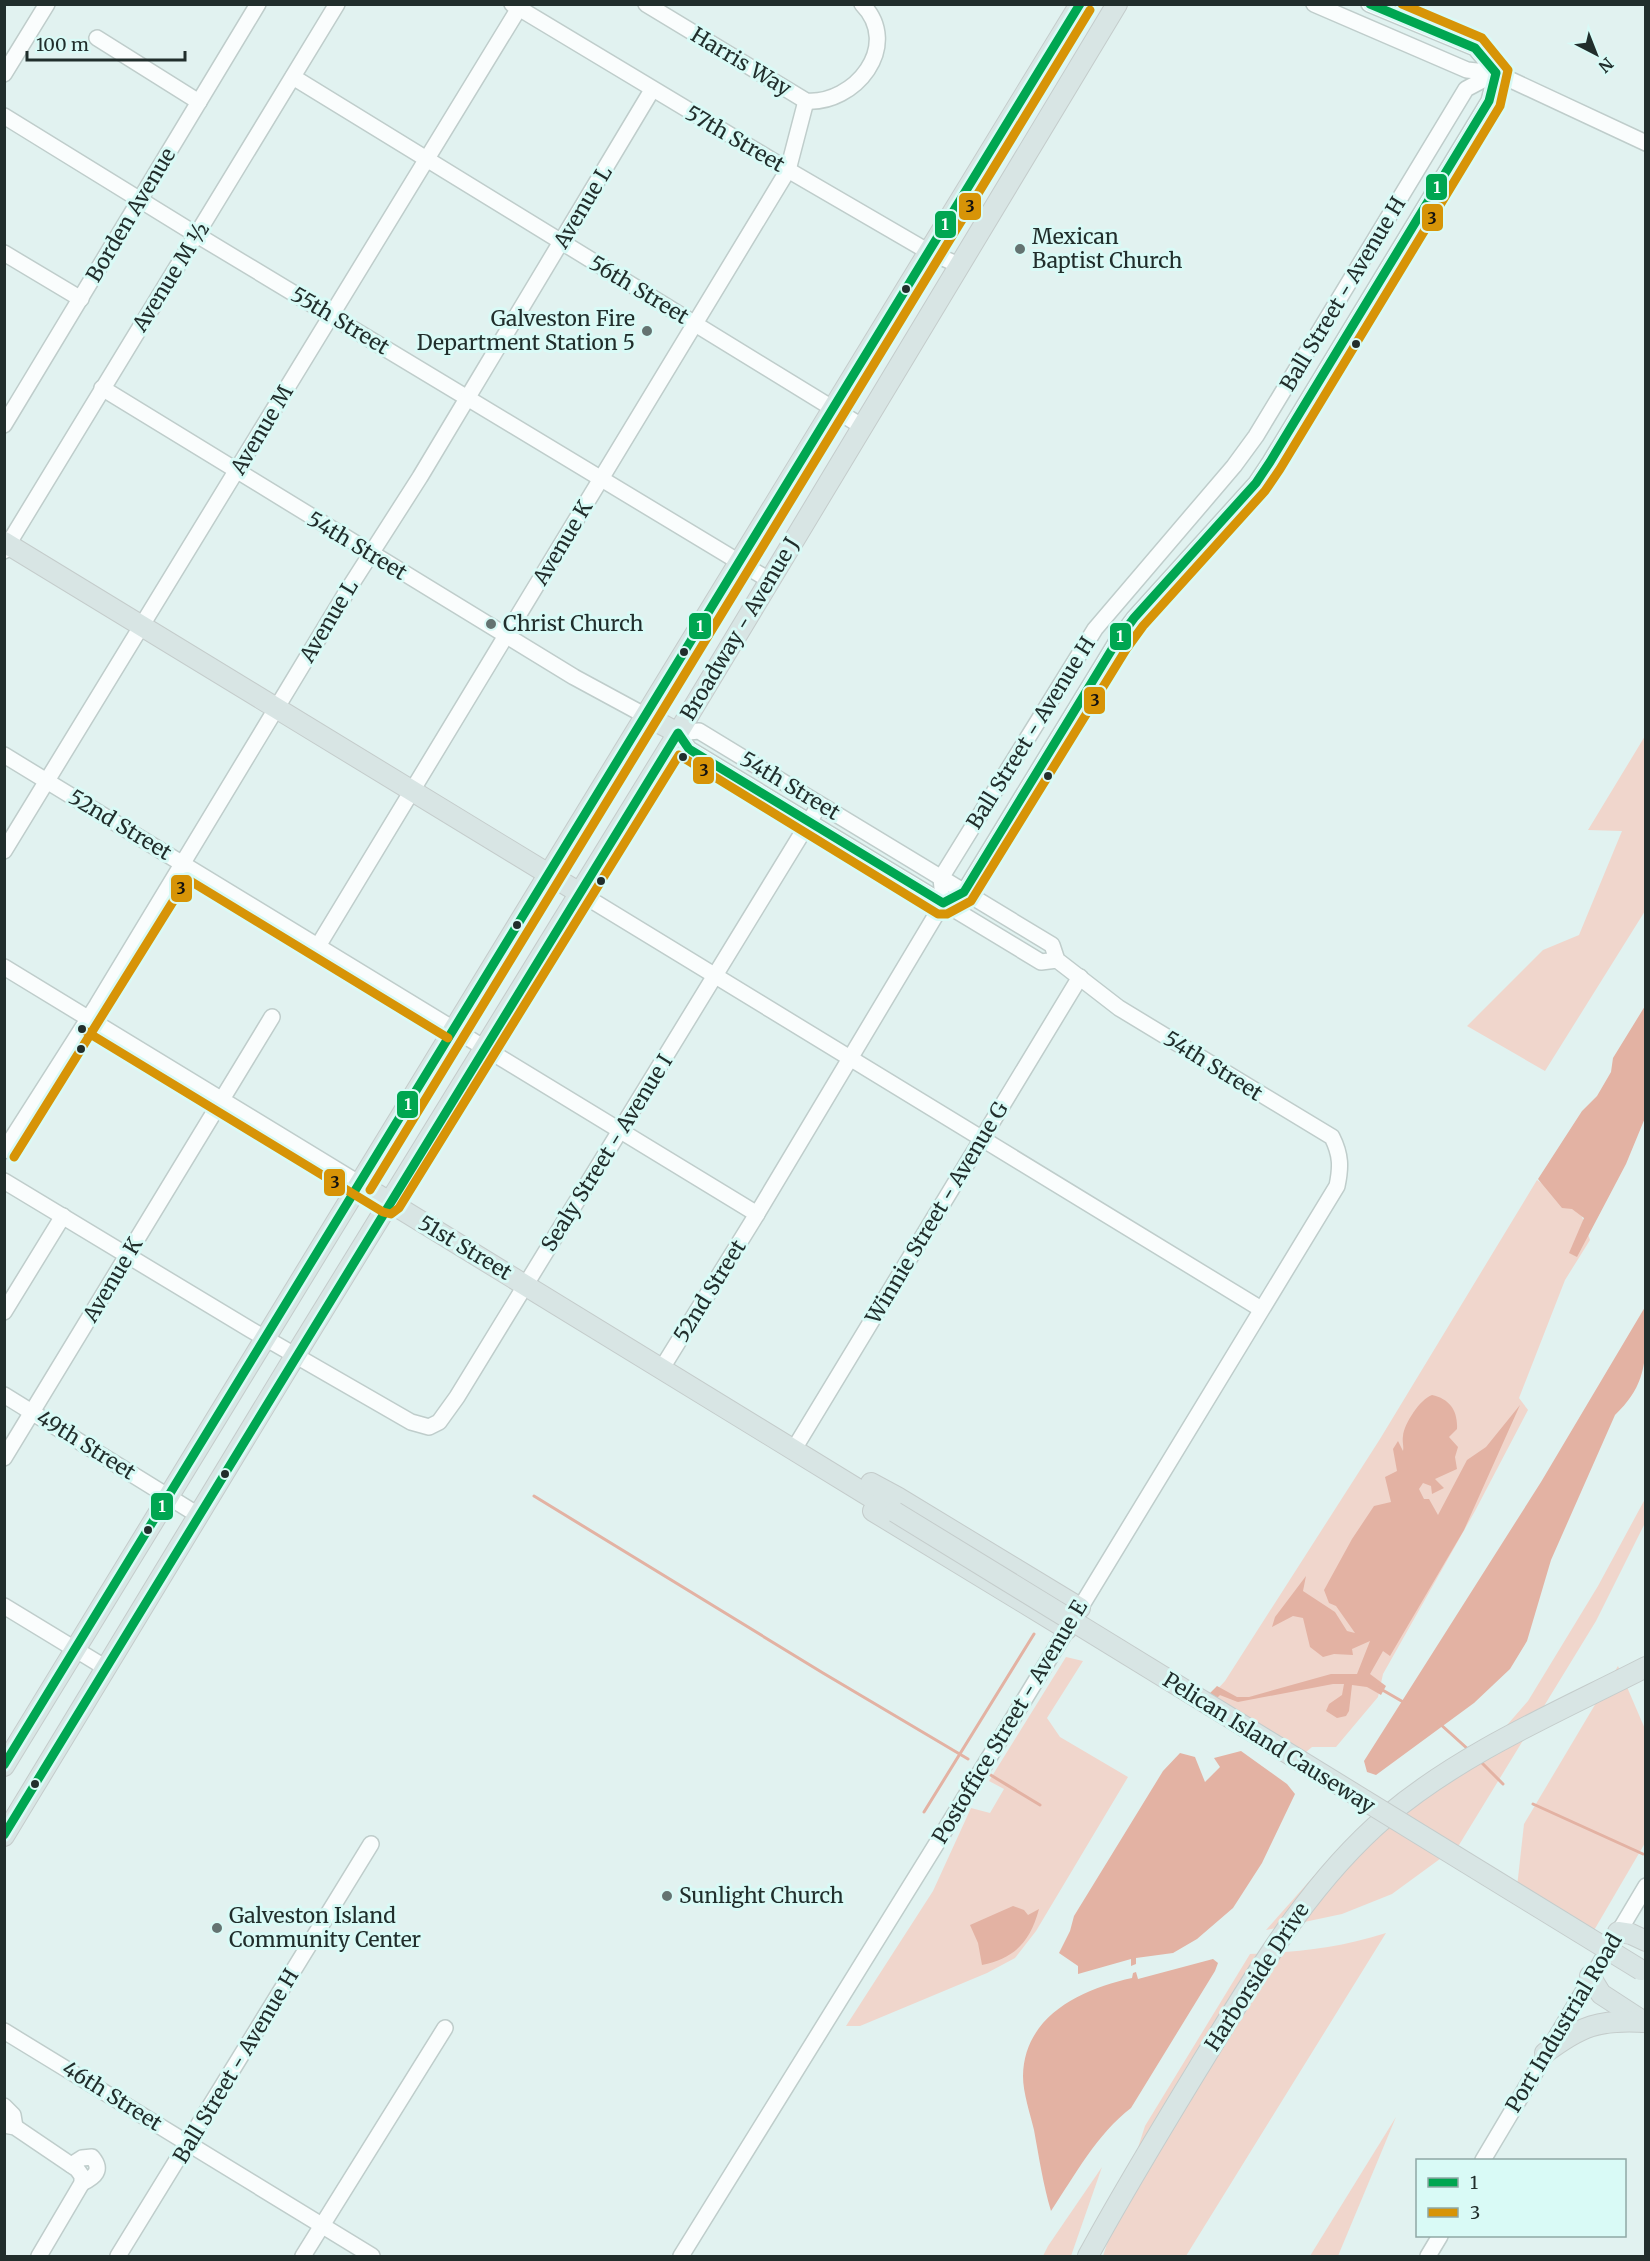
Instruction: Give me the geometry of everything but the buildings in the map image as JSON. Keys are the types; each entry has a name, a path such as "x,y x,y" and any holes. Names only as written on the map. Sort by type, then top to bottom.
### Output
{"main road":[{"name":"Broadway - Avenue J","path":"4,1766 1080,4"},
{"name":"Broadway - Avenue J","path":"7,1826 106,1668 578,892 678,733 1117,4"},
{"path":"1024,96 1053,111"},
{"path":"6,546 142,626 578,892"},
{"path":"646,716 678,733"},
{"name":"51st Street","path":"360,1184 895,1512"},
{"path":"816,1463 862,1479 897,1497 1080,1608"},
{"path":"816,1463 861,1503 1067,1629"},
{"name":"Pelican Island Causeway","path":"895,1512 1643,1971"},
{"name":"Harborside Drive","path":"1088,2256 1125,2187 1269,1953 1304,1903 1387,1816 1463,1762 1646,1667"},
{"path":"1618,1932 1631,1934 1646,1941"},
{"path":"1590,1976 1601,1994 1645,2022"},
{"path":"1545,2053 1574,2032 1598,2023 1645,2022"}],"street":[{"path":"4,74 47,4"},
{"name":"Borden Avenue","path":"4,425 258,4"},
{"name":"Avenue M ½","path":"6,546 337,4"},
{"name":"Harris Way","path":"646,4 806,101"},
{"path":"806,101 823,102 847,90 869,70 877,49 876,28 862,4"},
{"path":"1314,4 1467,70 1496,73 1646,143"},
{"path":"1369,4 1393,9 1475,48 1496,73"},
{"name":"57th Street","path":"516,6 788,170 929,252 961,266"},
{"name":"Avenue M","path":"4,851 427,159 516,6"},
{"path":"1383,34 1393,9"},
{"path":"97,38 199,102"},
{"name":"Ball Street - Avenue H","path":"941,878 1095,629 1240,459 1381,233 1466,89 1496,73"},
{"name":"Ball Street - Avenue H","path":"964,892 1117,641 1134,618 1256,483 1489,101 1496,73"},
{"name":"56th Street","path":"293,77 863,427"},
{"name":"Avenue L","path":"4,1151 183,864 652,90"},
{"name":"Avenue K","path":"318,946 788,170 806,101"},
{"name":"55th Street","path":"4,116 601,480 770,580"},
{"path":"1381,233 1401,244"},
{"path":"4,253 81,299"},
{"path":"1292,378 1312,392"},
{"name":"54th Street","path":"102,388 574,677 646,716"},
{"path":"1185,523 1205,538"},
{"path":"1095,629 1117,641"},
{"name":"54th Street","path":"1057,960 1041,962 810,820 688,749 678,733 699,731 1052,945 1057,960 1119,1008 1332,1137 1340,1152 1341,1166 1337,1186"},
{"path":"1026,743 1048,755"},
{"name":"52nd Street","path":"4,755 757,1214"},
{"name":"Sealy Street - Avenue I","path":"294,1356 411,1422 429,1427 439,1422 457,1397 622,1130 820,804"},
{"path":"941,878 943,903"},
{"path":"578,892 1261,1309"},
{"path":"851,1059 943,903 964,892"},
{"name":"51st Street","path":"4,967 360,1184"},
{"name":"Winnie Street - Avenue G","path":"794,1449 1080,977"},
{"name":"Avenue K","path":"4,1458 272,1017"},
{"name":"52nd Street","path":"662,1368 851,1059"},
{"path":"4,1181 294,1356"},
{"name":"Postoffice Street - Avenue E","path":"681,2256 1337,1186"},
{"path":"4,1312 63,1216"},
{"name":"49th Street","path":"4,1395 198,1515"},
{"path":"4,1606 106,1668"},
{"name":"Ball Street - Avenue H","path":"118,2256 189,2144 371,1844"},
{"name":"Port Industrial Road","path":"1484,2159 1590,1976 1646,1887"},
{"path":"303,2256 445,2028"},
{"name":"46th Street","path":"4,2031 372,2256"},
{"path":"4,2106 13,2115 10,2126 79,2175 39,2256"},
{"path":"1428,2256 1439,2237"}],"shaded area":[{"path":"1645,736 1645,911 1545,1071 1467,1026 1543,950 1579,935 1622,831 1588,830"},
{"path":"1645,1006 1645,1118 1626,1164 1577,1257 1569,1253 1584,1218 1572,1209 1562,1208 1538,1179 1582,1111 1597,1096 1611,1072 1613,1058"},
{"path":"1537,1180 1579,1208 1590,1240 1565,1280 1519,1398 1528,1410 1475,1511 1383,1674 1378,1697 1336,1747 1312,1747 1293,1763 1202,1706 1225,1681 1380,1439"},
{"path":"1645,1307 1646,1339 1644,1366 1640,1379 1635,1391 1615,1415 1551,1560 1527,1641 1510,1669 1474,1703 1376,1775 1367,1772 1364,1761 1541,1482"},
{"path":"1432,1395 1444,1399 1452,1407 1457,1423 1457,1429 1449,1437 1458,1447 1455,1457 1457,1469 1435,1479 1444,1488 1432,1494 1431,1486 1423,1483 1419,1489 1424,1499 1429,1499 1438,1515 1467,1460 1486,1447 1520,1405 1464,1530 1390,1656 1383,1651 1370,1674 1386,1686 1381,1695 1367,1687 1352,1685 1349,1711 1346,1716 1337,1718 1326,1711 1329,1704 1342,1695 1344,1684 1333,1684 1238,1702 1222,1693 1210,1705 1203,1700 1217,1686 1237,1697 1249,1697 1331,1674 1357,1674 1370,1641 1352,1649 1353,1655 1334,1654 1323,1657 1310,1647 1303,1618 1293,1616 1272,1627 1275,1617 1306,1576 1303,1591 1335,1612 1347,1631 1355,1633 1336,1606 1329,1603 1324,1590 1352,1539 1374,1506 1391,1502 1385,1477 1397,1471 1393,1449 1398,1441 1403,1451 1403,1436 1409,1419 1423,1401"},
{"path":"1645,1499 1645,1523 1596,1621 1459,1845 1392,1894 1342,1914 1266,1930 1336,1851 1388,1802 1419,1779 1501,1732 1528,1701 1598,1586"},
{"path":"1066,1657 1083,1661 1047,1718 1060,1737 1128,1777 1036,1931 1015,1958 987,1973 860,2026 846,2026 933,1891 971,1808 990,1813 1004,1789 989,1781"},
{"path":"1618,1666 1645,1729 1645,1843 1593,1932 1517,1887 1524,1824"},
{"path":"1241,1751 1287,1784 1295,1794 1262,1863 1233,1908 1197,1939 1173,1953 1136,1958 1136,1964 1131,1966 1131,1959 1078,1974 1078,1966 1059,1953 1070,1931 1074,1916 1163,1771 1180,1753 1195,1757 1205,1782 1220,1767 1214,1758"},
{"path":"1013,1906 1024,1910 1028,1915 1039,1909 1031,1931 1020,1947 1012,1953 982,1965 978,1943 970,1925"},
{"path":"1386,1933 1186,2256 1103,2256 1145,2126 1250,1954 1319,1948"},
{"path":"1213,1959 1218,1963 1215,1971 1131,2108 1097,2143 1051,2211 1023,2083 1026,2055 1033,2037 1044,2022 1075,1998 1132,1978 1133,1973 1136,1972 1138,1979"},
{"path":"1396,2117 1338,2256 1310,2256"},
{"path":"1102,2167 1071,2256 1043,2256 1048,2246"}],"waterway":[{"path":"534,1496 968,1759"},
{"path":"924,1812 1034,1634"},
{"path":"1379,1688 1405,1703"},
{"path":"1219,1693 1237,1700"},
{"path":"1439,1723 1470,1751"},
{"path":"1481,1762 1503,1784"},
{"path":"989,1774 1040,1805"},
{"path":"1533,1804 1643,1854"}],"transit line":[{"name":"1","path":"4,1765 1080,4"},
{"name":"1","path":"4,1835 678,733 689,749 943,903 964,892 1117,641 1134,618 1256,483 1270,462 1489,101 1496,73 1475,48 1370,4"},
{"name":"3","path":"82,1029 383,1212 391,1214 399,1208 679,755 938,914 947,914 971,901 1127,648 1143,626 1265,491 1280,469 1500,106 1508,70 1482,38 1402,4"},
{"name":"3","path":"370,1190 1090,10"},
{"name":"3","path":"14,1157 187,879 448,1038"}],"place":[{"name":"Mexican Baptist Church","path":"1020,249"},
{"name":"Galveston Fire Department Station 5","path":"647,331"},
{"name":"Christ Church","path":"491,624"},
{"name":"Sunlight Church","path":"667,1896"},
{"name":"Galveston Island Community Center","path":"217,1928"}]}
